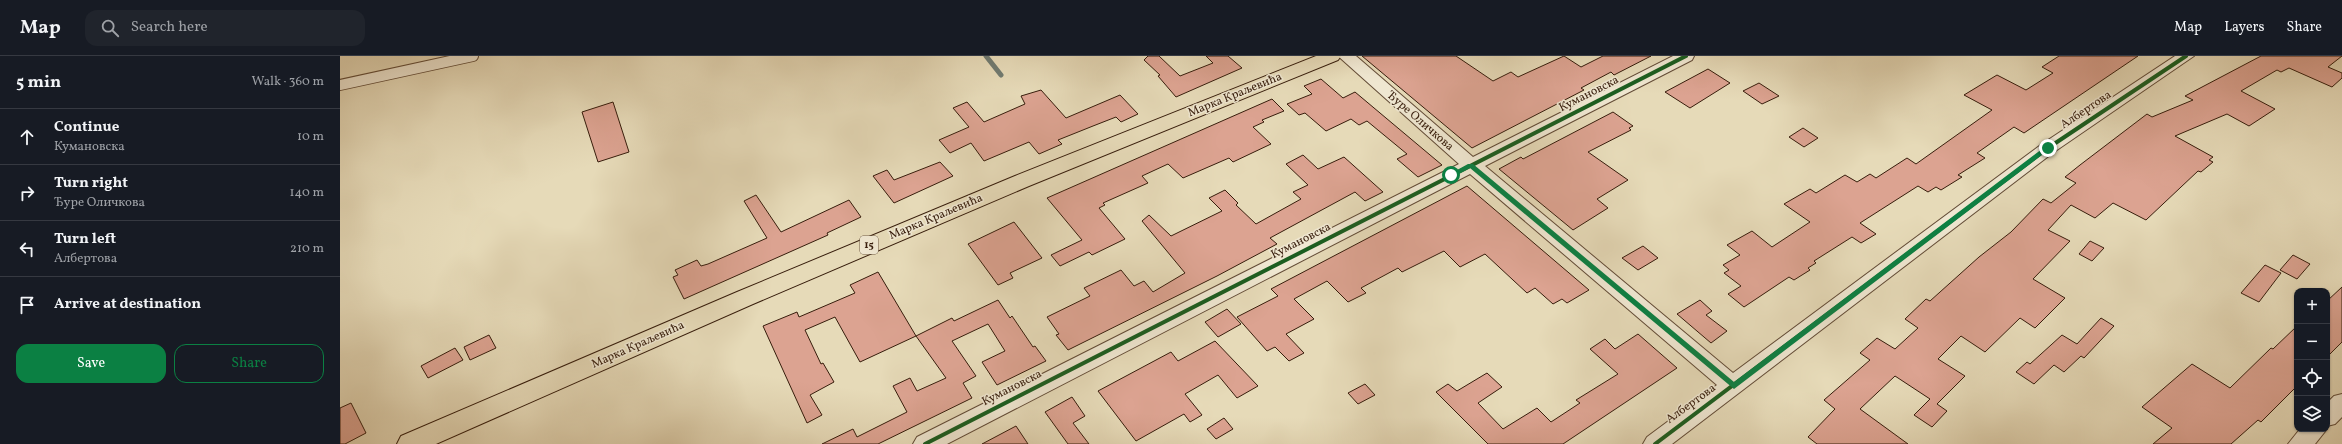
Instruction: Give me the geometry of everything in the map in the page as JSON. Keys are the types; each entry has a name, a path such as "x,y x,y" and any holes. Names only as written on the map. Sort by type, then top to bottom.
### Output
{"main road":[{"name":"Марка Краљевића","path":"410,444 745,298 1022,181 1332,56"}],"street":[{"name":"Ђуре Оличкова","path":"1346,56 1470,165 1734,386"},
{"name":"Кумановска","path":"925,444 1686,56"},
{"name":"Албертова","path":"1655,444 2048,148 2186,56"},
{"path":"2330,414 2342,403"},
{"path":"2300,444 2312,432"}],"lane":[{"path":"340,85 474,56"}],"building":[{"path":"1148,56 1159,56 1180,76 1213,63 1206,56 1228,56 1242,68 1176,97 1158,76 1160,75 1144,60"},
{"path":"1362,56 1456,56 1493,81 1511,72 1518,77 1564,56 1581,67 1603,56 1651,56 1614,75 1611,72 1581,88 1584,90 1472,148"},
{"path":"2059,56 2138,56 2024,133 2014,127 1977,153 1985,158 1958,175 1962,177 1941,190 1936,187 1928,192 1918,186 1860,223 1876,234 1861,243 1852,237 1814,261 1816,263 1808,268 1810,270 1794,280 1789,277 1744,307 1728,294 1741,286 1724,273 1729,270 1723,265 1740,255 1727,245 1752,231 1772,247 1810,222 1784,204 1810,189 1816,193 1845,175 1857,182 1870,174 1876,178 1907,158 1916,164 1992,110 1964,95 1997,75 2026,90 2053,73 2042,67"},
{"path":"2261,56 2342,56 2328,67 2342,73 2342,78 2332,87 2289,68 2281,72 2277,70 2241,91 2275,109 2249,126 2227,114 2175,136 2213,157 2209,160 2213,162 2201,172 2198,171 2146,220 2113,203 2095,218 2071,205 2048,230 2070,241 2033,279 2065,298 2035,328 2020,318 1985,352 1961,336 1938,359 1965,376 1937,404 1947,411 1932,427 1914,415 1930,399 1895,376 1860,409 1908,444 1817,444 1808,437 1835,409 1824,400 1870,360 1860,353 1877,338 1895,349 1918,328 1905,319 1926,299 1930,301 1979,257 2011,232 2043,199 2051,203 2076,183 2065,177 2147,114 2152,117 2193,100 2185,96"},
{"path":"1708,69 1730,83 1690,108 1665,92"},
{"path":"1321,79 1343,98 1355,92 1442,165 1418,177 1397,159 1407,154 1367,121 1359,125 1351,119 1326,131 1305,113 1299,115 1287,104 1312,94 1304,86"},
{"path":"1759,83 1779,96 1762,104 1743,91"},
{"path":"1041,90 1066,118 1120,95 1138,114 1121,122 1116,117 1058,140 1062,144 1039,154 1029,142 984,161 971,143 950,153 939,140 969,127 953,108 967,102 984,122 1025,104 1021,96"},
{"path":"1272,99 1284,111 1262,120 1264,122 1253,127 1271,144 1233,162 1229,158 1183,178 1168,164 1142,176 1148,183 1103,203 1105,205 1099,208 1125,239 1092,255 1089,252 1060,266 1051,255 1082,240 1047,198"},
{"path":"613,102 629,152 598,162 582,112"},
{"path":"1613,112 1633,126 1629,128 1631,130 1588,152 1628,180 1597,199 1608,208 1573,230 1499,169 1521,157 1523,159"},
{"path":"1803,128 1818,138 1804,147 1789,137"},
{"path":"1303,155 1318,169 1344,157 1383,192 1365,201 1355,192 1270,238 1277,244 1217,276 1068,350 1056,335 1059,334 1047,317 1090,296 1084,288 1121,270 1134,286 1144,281 1153,292 1185,273 1142,221 1149,215 1171,236 1222,211 1209,198 1225,190 1238,203 1236,205 1256,224 1301,199 1293,192 1308,185 1286,164"},
{"path":"940,162 953,176 894,203 873,176 887,170 894,180"},
{"path":"1467,186 1589,290 1567,303 1562,299 1553,304 1535,288 1527,293 1485,254 1460,267 1444,251 1402,272 1398,268 1361,288 1366,293 1348,302 1327,281 1294,299 1314,319 1286,334 1304,353 1289,361 1275,347 1267,351 1237,317 1278,296 1271,289"},
{"path":"756,195 781,232 849,200 861,217 827,233 828,235 684,299 673,277 678,275 675,270 697,260 701,266 708,264 767,238 744,201"},
{"path":"1014,222 1042,258 1010,273 1013,278 998,285 968,244"},
{"path":"2090,241 2104,248 2092,261 2079,254"},
{"path":"1643,246 1658,258 1638,270 1622,258"},
{"path":"2293,255 2310,264 2297,279 2280,270"},
{"path":"2265,265 2281,273 2259,302 2241,293"},
{"path":"878,272 916,336 860,362 835,317 805,330 821,364 823,363 834,382 810,395 822,415 807,423 763,326 797,312 799,317 855,293 850,285"},
{"path":"2342,287 2342,342 2330,354 2330,324 2330,298"},
{"path":"998,300 1010,318 1012,316 1033,347 1035,346 1046,361 997,385 982,362 1005,351 988,324 952,341 976,376 963,383 972,398 878,444 822,444 853,429 857,437 907,412 893,386 910,378 917,391 946,378 916,336 952,318 954,321"},
{"path":"1700,300 1712,311 1706,315 1727,331 1711,343 1677,314"},
{"path":"1227,309 1241,324 1218,337 1205,322"},
{"path":"2101,318 2114,326 2084,358 2081,356 2064,372 2054,365 2034,384 2016,372 2027,362 2030,364 2062,335 2077,344"},
{"path":"2294,329 2294,389 2261,422 2258,420 2231,444 2153,444 2172,428 2142,407 2192,364 2230,388 2271,348 2273,349"},
{"path":"1638,334 1677,368 1563,444 1488,444 1436,392 1448,384 1457,391 1487,373 1502,387 1478,403 1503,429 1537,408 1551,422 1580,403 1576,400 1618,374 1590,349 1605,339 1615,349"},
{"path":"489,335 496,348 470,360 464,347"},
{"path":"1215,341 1258,386 1237,398 1218,375 1185,394 1202,415 1190,422 1184,414 1136,441 1098,391 1171,352 1178,361"},
{"path":"455,348 463,360 428,378 421,366"},
{"path":"1365,384 1375,395 1358,404 1348,393"},
{"path":"1072,397 1085,416 1073,423 1089,444 1068,444 1045,412"},
{"path":"351,403 366,433 345,444 340,444 340,408"},
{"path":"1224,418 1233,429 1216,439 1207,429"},
{"path":"1016,426 1028,444 982,444"}],"waterway":[{"path":"986,56 1001,75"}],"cycle path":[{"path":"925,444 1686,56"},
{"path":"1655,444 2048,148 2186,56"}],"route":[{"path":"1451,175 1470,165 1734,386 2048,148"}]}
